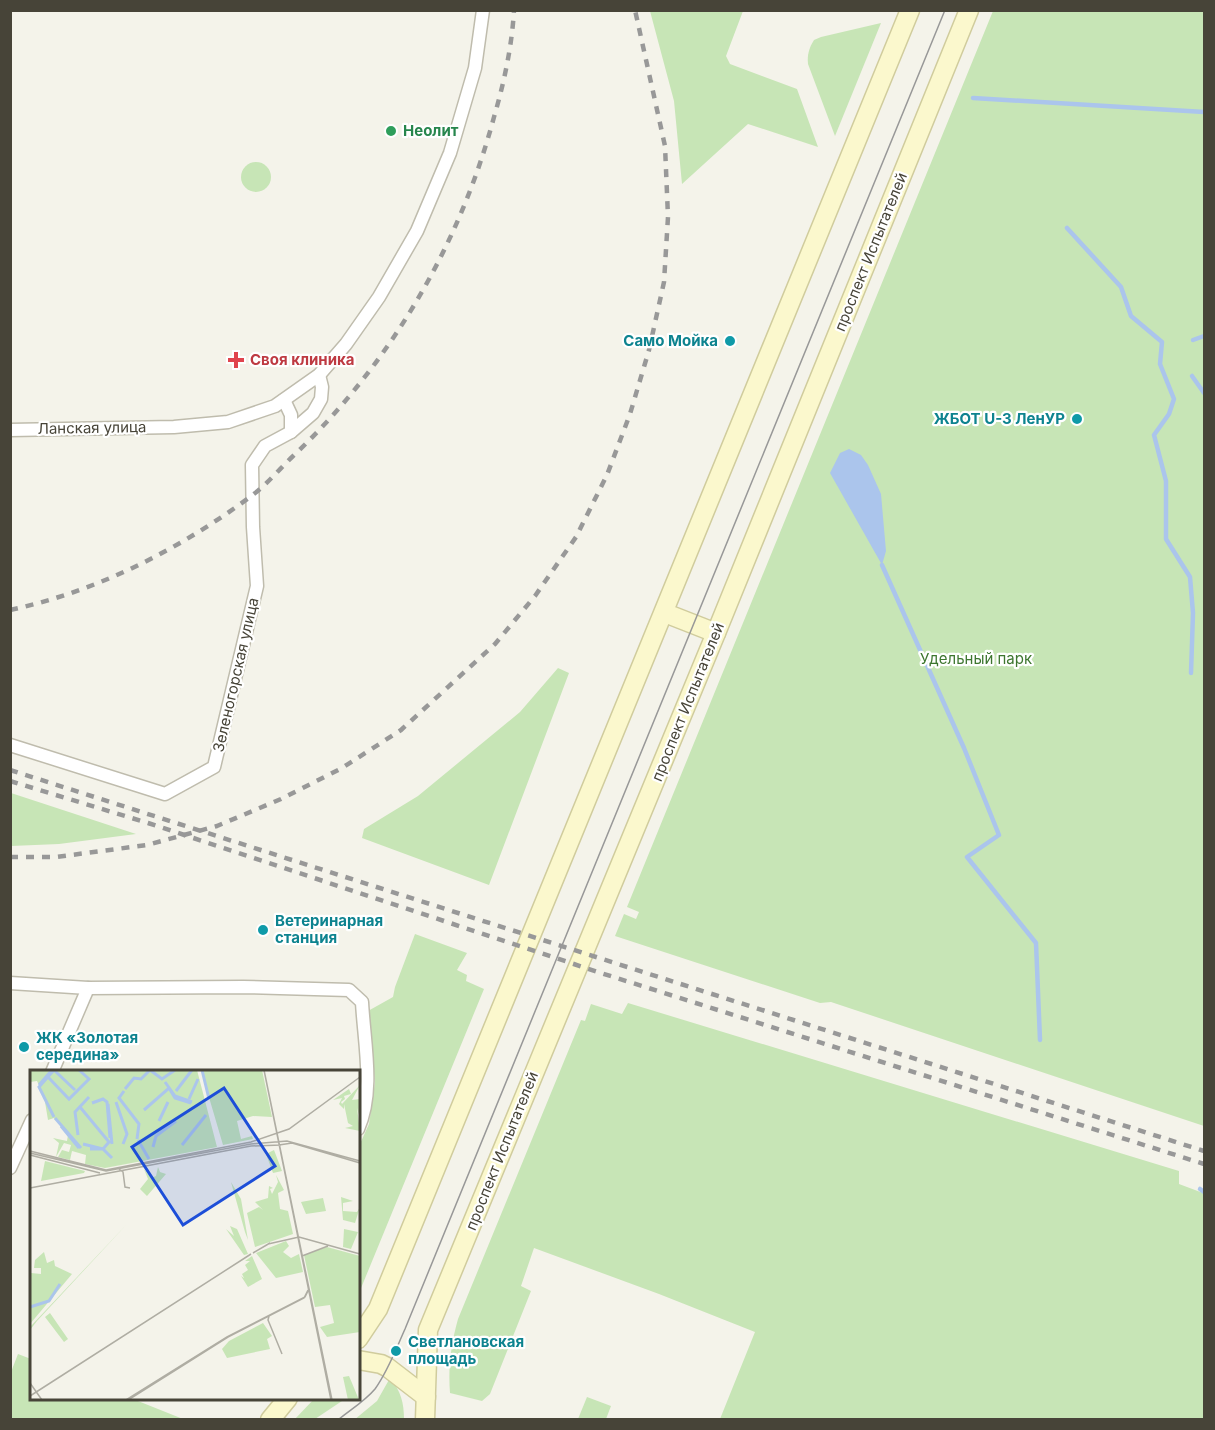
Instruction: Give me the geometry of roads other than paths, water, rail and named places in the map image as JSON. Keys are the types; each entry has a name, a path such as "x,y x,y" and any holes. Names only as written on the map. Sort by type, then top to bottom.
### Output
{"main road":[{"path":"360,1336 382,1298 910,10"},
{"name":"проспект Испытателей","path":"426,1397 428,1330 716,633 969,10"},
{"path":"664,613 716,633"},
{"path":"360,1360 381,1364 426,1397 425,1419"},
{"path":"270,1419 286,1400"}],"street":[{"name":"Ланская улица","path":"10,430 174,427 228,422 275,406 319,375 346,344 379,297 417,231 450,153 475,68 483,10"},
{"name":"Зеленогорская улица","path":"10,745 165,794 214,767 257,586 252,465 265,446 291,432 313,413 321,399 322,387 319,375"},
{"path":"284,400 291,415 291,432"},
{"path":"10,983 88,988 243,987 349,990 362,1002 367,1084 360,1125"},
{"path":"52,1070 88,988"},
{"path":"10,1168 30,1124"}],"water":[{"path":"849,449 861,455 881,494 886,551 882,565 830,473 840,453"}],"waterway":[{"path":"973,98 1204,112"},
{"path":"1067,228 1121,287 1131,316 1162,342 1160,364 1174,399 1169,414 1154,435 1166,481 1166,539 1190,577 1193,613 1191,673"},
{"path":"1193,340 1204,336"},
{"path":"1192,376 1204,393"},
{"path":"882,565 964,748 999,835 967,857 1036,943 1040,1040"},
{"path":"1200,1189 1204,1192"}],"tram line":[{"path":"338,1420 375,1389 405,1329 945,10"}],"railway":[{"path":"10,610 43,602 106,580 166,551 223,516 266,484 358,385 416,303 461,213 479,166 498,104 509,51 514,10"},
{"path":"10,857 56,857 147,845 217,826 281,799 342,768 401,730 495,644 535,596 576,537 607,475 630,414 649,350 664,282 668,217 665,146 635,10"},
{"path":"10,770 1204,1151"},
{"path":"10,781 148,823 601,973 1204,1164"}],"place":[{"name":"Неолит","path":"391,131"},
{"name":"Само Мойка","path":"730,341"},
{"name":"Своя клиника","path":"236,360"},
{"name":"ЖБОТ U-3 ЛенУР","path":"1077,419"},
{"name":"Ветеринарная станция","path":"263,930"},
{"name":"ЖК «Золотая середина»","path":"24,1047"},
{"name":"Светлановская площадь","path":"396,1351"}],"park label":[{"name":"Удельный парк","path":"976,659"}]}
